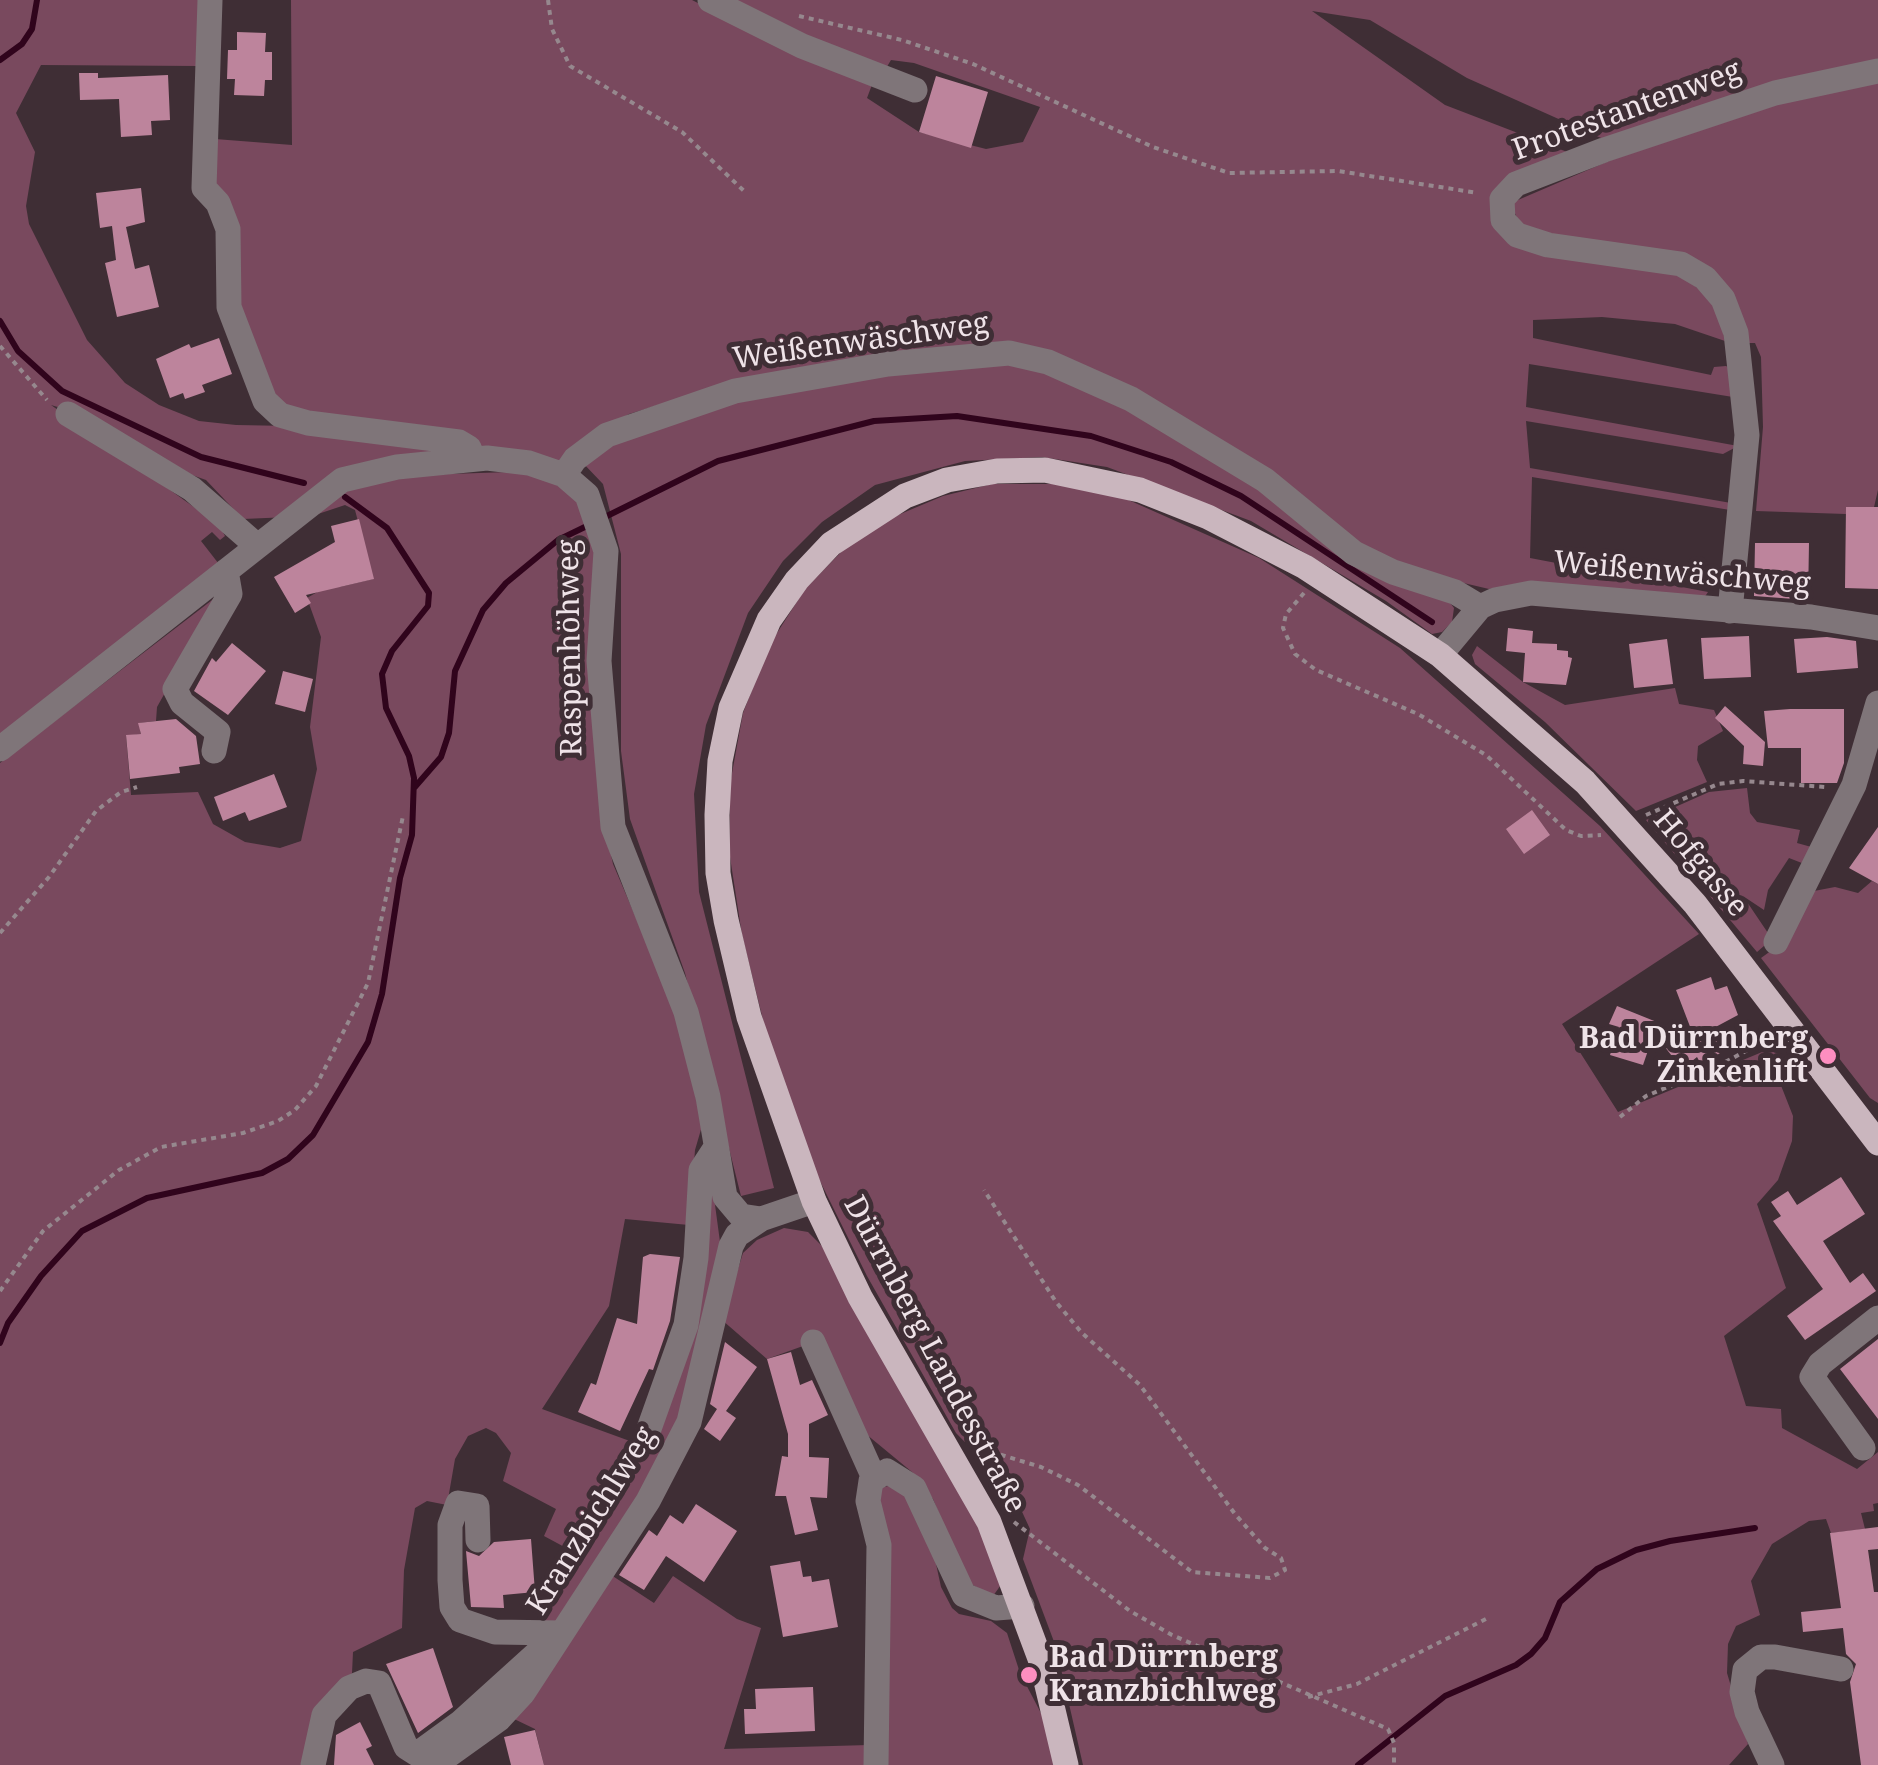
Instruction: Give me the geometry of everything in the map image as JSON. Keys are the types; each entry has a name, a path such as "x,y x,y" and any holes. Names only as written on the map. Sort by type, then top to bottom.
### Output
{"main road":[{"name":"Dürrnberg Landesstraße","path":"1066,1765 1058,1722 1022,1606 989,1522 860,1297 814,1202 749,1017 718,873 720,761 731,708 769,620 797,580 831,544 905,496 947,480 996,471 1045,470 1140,490 1208,517 1324,579 1440,655"},
{"name":"Hofgasse","path":"1440,655 1526,726 1644,844 1872,1129"}],"street":[{"path":"210,0 204,188 218,202 228,229 228,292 234,323 257,384 272,410 291,419 340,429 460,442 470,448 472,458"},
{"path":"710,0 802,46 915,90"},
{"name":"Protestantenweg","path":"1730,611 1747,435 1736,333 1723,300 1705,278 1681,264 1548,244 1517,235 1503,220 1502,199 1516,184 1604,150 1776,93 1878,71"},
{"name":"Weißenwäschweg","path":"564,474 576,458 607,435 734,391 888,364 1009,353 1048,362 1131,399 1265,480 1354,553 1393,572 1455,592 1480,607 1495,600 1532,594 1870,624 1878,628"},
{"path":"68,414 192,489 256,545"},
{"path":"0,749 256,545 354,475 472,458 529,463 564,474"},
{"name":"Raspenhöhweg","path":"564,474 578,483 600,522 606,566 598,661 613,828 686,1012 726,1197 729,1256"},
{"path":"214,751 218,732 182,703 175,689 230,594 226,572"},
{"path":"1440,655 1480,607"},
{"path":"1776,942 1854,785 1878,703"},
{"path":"646,1440 686,1325 696,1258 701,1170 716,1147"},
{"path":"726,1197 742,1216 761,1220 814,1202"},
{"name":"Kranzbichlweg","path":"434,1765 512,1706 678,1448 704,1370 729,1256 737,1235 761,1220"},
{"path":"1864,1448 1812,1377 1820,1364 1878,1318"},
{"path":"814,1342 874,1478 868,1501 879,1545 876,1765"},
{"path":"874,1478 887,1471 895,1472 914,1488 964,1595 996,1608 1022,1606"},
{"path":"478,1540 477,1506 458,1503 450,1525 450,1580 452,1607 460,1620 496,1632 560,1632"},
{"path":"313,1765 324,1715 349,1688 366,1681 379,1684 406,1746 418,1754 461,1722 560,1632"},
{"path":"1772,1765 1747,1712 1742,1692 1745,1670 1761,1657 1842,1669"}],"path":[{"path":"548,0 552,28 570,66 682,132 744,191"},
{"path":"796,15 902,40 973,64 1153,147 1229,174 1338,171 1502,199"},
{"path":"0,346 23,376 68,414"},
{"path":"1324,579 1286,614 1285,640 1295,654 1316,670 1486,754 1548,817 1566,830 1595,838"},
{"path":"1656,810 1718,784 1742,781 1816,788 1854,785"},
{"path":"0,933 49,877 96,811 121,792 137,787"},
{"path":"0,1290 43,1231 118,1170 162,1147 243,1133 278,1120 295,1110 316,1086 368,983 403,816"},
{"path":"1620,1117 1646,1096 1741,1055 1787,1027"},
{"path":"944,1438 1041,1467 1078,1485 1192,1572 1212,1570 1270,1578 1284,1570 1281,1558 1234,1514 1140,1385 1082,1333 1056,1302 984,1190"},
{"path":"989,1522 1018,1522 1130,1612 1231,1664 1388,1729 1394,1743 1394,1765"},
{"path":"1308,1697 1357,1684 1486,1618"}],"shaded area":[{"path":"0,0 199,0 200,66 41,65 16,113 35,152 26,206 29,224 87,340 125,383 159,405 199,421 236,425 289,426 259,380 211,183 215,139 292,145 291,0 692,0 760,35 873,82 867,98 919,132 986,149 1023,142 1040,107 914,63 891,60 885,70 724,0 1878,0 1878,64 1610,142 1467,78 1370,20 1312,11 1445,105 1575,155 1491,200 1493,224 1673,269 1717,303 1725,341 1675,324 1602,317 1533,320 1533,338 1711,375 1714,367 1726,366 1736,372 1733,397 1529,364 1526,407 1738,446 1723,454 1526,421 1530,468 1731,503 1730,510 1532,477 1530,558 1708,592 1704,598 1514,585 1489,589 1396,567 1024,348 743,379 629,414 572,448 559,463 389,476 510,472 545,478 572,494 585,510 595,548 598,795 613,864 678,1016 702,1126 695,1150 689,1225 625,1219 609,1306 542,1409 649,1448 704,1192 713,1190 720,1242 674,1441 554,1626 544,1623 570,1550 544,1536 556,1509 503,1481 511,1453 496,1433 486,1428 468,1436 455,1459 447,1505 427,1501 415,1508 404,1570 402,1628 353,1652 352,1673 308,1765 0,1765 0,763 220,594 157,707 156,721 139,723 141,734 126,736 131,795 198,792 213,824 245,842 280,848 301,841 317,769 310,727 321,637 307,598 338,580 340,587 373,579 355,510 345,505 312,516 243,519 206,480 161,464 71,411 51,405 219,525 225,536 220,540 212,532 201,541 222,568 0,740"},
{"path":"1878,77 1878,490 1874,507 1847,507 1846,514 1756,511 1763,427 1761,357 1755,343 1747,343 1716,279 1545,238 1520,226 1511,203 1681,130"},
{"path":"980,362 1030,366 1128,406 1447,599 1454,608 1452,622 1442,632 1432,634 1386,601 1251,521 1107,467 1042,457 965,461 875,485 822,522 783,561 748,613 706,725 694,794 699,892 774,1188 741,1196 685,973 630,819 621,751 621,554 603,484 582,462 634,434 707,408 799,386"},
{"path":"992,484 1058,484 1124,498 1259,558 1400,648 1600,826 1699,934 1562,1024 1618,1112 1779,1045 1780,1083 1793,1116 1792,1141 1778,1180 1757,1204 1786,1288 1724,1336 1746,1406 1781,1409 1782,1428 1857,1469 1878,1452 1878,1503 1873,1504 1874,1511 1861,1513 1865,1529 1831,1533 1826,1519 1809,1521 1772,1544 1751,1581 1760,1615 1736,1626 1728,1644 1727,1673 1748,1744 1729,1765 1083,1765 1056,1647 1023,1559 1030,1529 1012,1490 956,1433 867,1276 816,1173 767,1036 742,935 730,857 730,784 743,713 770,644 805,589 849,544 891,518 943,496"},
{"path":"1477,646 1523,682 1565,705 1675,688 1679,704 1714,710 1723,731 1698,746 1697,760 1707,782 1636,811 1545,722 1475,664 1472,655"},
{"path":"1747,788 1750,813 1757,822 1800,830 1797,843 1815,848 1807,865 1789,858 1768,890 1764,910 1743,896 1772,939 1757,952 1646,820 1709,792"},
{"path":"1872,881 1878,884 1878,1103 1870,1098 1761,958 1779,945 1814,891 1835,887 1858,893"},
{"path":"784,1228 808,1232 822,1246 973,1516 1003,1582 993,1596 967,1582 933,1499 912,1472 866,1434 803,1346 767,1359 722,1320 743,1253 757,1240"},
{"path":"881,1488 902,1489 933,1550 941,1587 952,1608 959,1614 991,1621 1007,1633 1020,1673 1042,1715 1055,1765 882,1765 879,1508"},
{"path":"608,1573 654,1603 673,1576 737,1619 761,1628 724,1749 869,1745 868,1765 544,1765 535,1729 510,1717"}],"building":[{"path":"237,32 266,33 265,52 272,52 272,80 265,80 264,96 234,95 235,79 227,79 228,50 237,50"},
{"path":"79,73 98,73 98,78 168,75 170,120 151,121 152,135 121,137 119,99 80,100"},
{"path":"936,76 988,92 971,148 919,132"},
{"path":"141,188 145,222 126,227 135,269 149,265 159,307 117,317 105,263 116,260 112,226 100,228 96,193"},
{"path":"219,338 232,374 202,385 205,392 185,399 183,393 170,398 156,359 189,344 191,348"},
{"path":"1846,507 1878,507 1878,589 1845,588"},
{"path":"359,519 374,579 306,595 311,603 295,613 274,577 335,542 331,526"},
{"path":"1755,543 1809,543 1808,600 1754,596"},
{"path":"1508,628 1533,631 1532,643 1557,644 1557,650 1568,651 1572,658 1566,685 1523,682 1525,653 1506,651"},
{"path":"1749,636 1751,677 1704,679 1701,638"},
{"path":"1827,637 1856,641 1858,668 1797,673 1794,639"},
{"path":"1667,639 1673,684 1634,688 1629,644"},
{"path":"232,643 266,671 228,715 194,691 212,658 216,662"},
{"path":"283,671 313,679 305,712 275,704"},
{"path":"1725,706 1765,742 1763,766 1743,764 1744,746 1715,718"},
{"path":"1844,709 1844,763 1837,783 1801,783 1801,748 1768,748 1764,711"},
{"path":"176,719 196,736 200,764 179,767 180,773 130,779 126,735 141,734 138,723"},
{"path":"274,774 287,807 249,821 245,812 223,821 214,797"},
{"path":"1532,810 1550,835 1524,854 1506,829"},
{"path":"1878,827 1878,884 1849,868"},
{"path":"1711,977 1715,990 1727,986 1738,1015 1710,1030 1724,1050 1702,1066 1697,1057 1682,1069 1654,1033 1643,1065 1610,1055 1619,1027 1609,1024 1617,1006 1694,1037 1676,990"},
{"path":"1841,1177 1865,1214 1823,1241 1850,1283 1863,1273 1876,1291 1805,1340 1787,1316 1823,1289 1773,1221 1781,1216 1771,1202 1788,1191 1797,1205"},
{"path":"643,1257 680,1257 670,1321 653,1370 649,1369 620,1431 578,1412 591,1383 596,1385 617,1318 637,1324"},
{"path":"1878,1339 1878,1419 1840,1369"},
{"path":"725,1342 757,1367 726,1411 736,1418 720,1441 704,1429 717,1409 710,1404"},
{"path":"791,1352 800,1385 812,1380 828,1415 809,1424 809,1457 829,1458 827,1498 810,1497 818,1530 795,1535 786,1496 775,1496 782,1456 788,1457 788,1434 767,1359"},
{"path":"696,1504 737,1531 704,1582 666,1556 644,1590 619,1575 649,1530 657,1536 670,1515 683,1524"},
{"path":"1878,1527 1878,1549 1868,1550 1874,1592 1878,1592 1878,1765 1861,1765 1850,1682 1856,1664 1846,1654 1843,1628 1803,1632 1801,1612 1841,1608 1830,1533"},
{"path":"531,1539 535,1592 503,1595 504,1608 471,1607 466,1551 479,1556 494,1542"},
{"path":"800,1561 803,1577 811,1576 812,1582 829,1579 838,1627 783,1637 770,1566"},
{"path":"433,1648 453,1707 418,1733 386,1664"},
{"path":"813,1687 815,1731 745,1734 744,1709 756,1709 755,1689"},
{"path":"360,1722 372,1746 366,1749 374,1765 334,1765 336,1735"},
{"path":"535,1730 544,1765 511,1765 504,1737"}],"waterway":[{"path":"0,60 22,44 32,29 37,0"},
{"path":"0,321 18,351 62,391 201,457 304,483"},
{"path":"603,518 718,461 874,421 957,416 1091,436 1171,462 1241,496 1432,622"},
{"path":"0,1343 8,1323 41,1276 82,1231 147,1198 262,1173 288,1159 313,1135 368,1042 382,994 400,878 412,835 414,778 409,756 386,708 382,674 392,651 428,606 429,593 387,528 345,497"},
{"path":"414,788 441,757 449,733 455,671 483,610 506,583 558,540 591,524"},
{"path":"1358,1765 1445,1696 1516,1665 1531,1654 1545,1638 1560,1602 1597,1569 1636,1550 1670,1541 1755,1528"}],"place":[{"name":"Bad Dürrnberg Zinkenlift","path":"1828,1056"},
{"name":"Bad Dürrnberg Kranzbichlweg","path":"1029,1675"}]}
